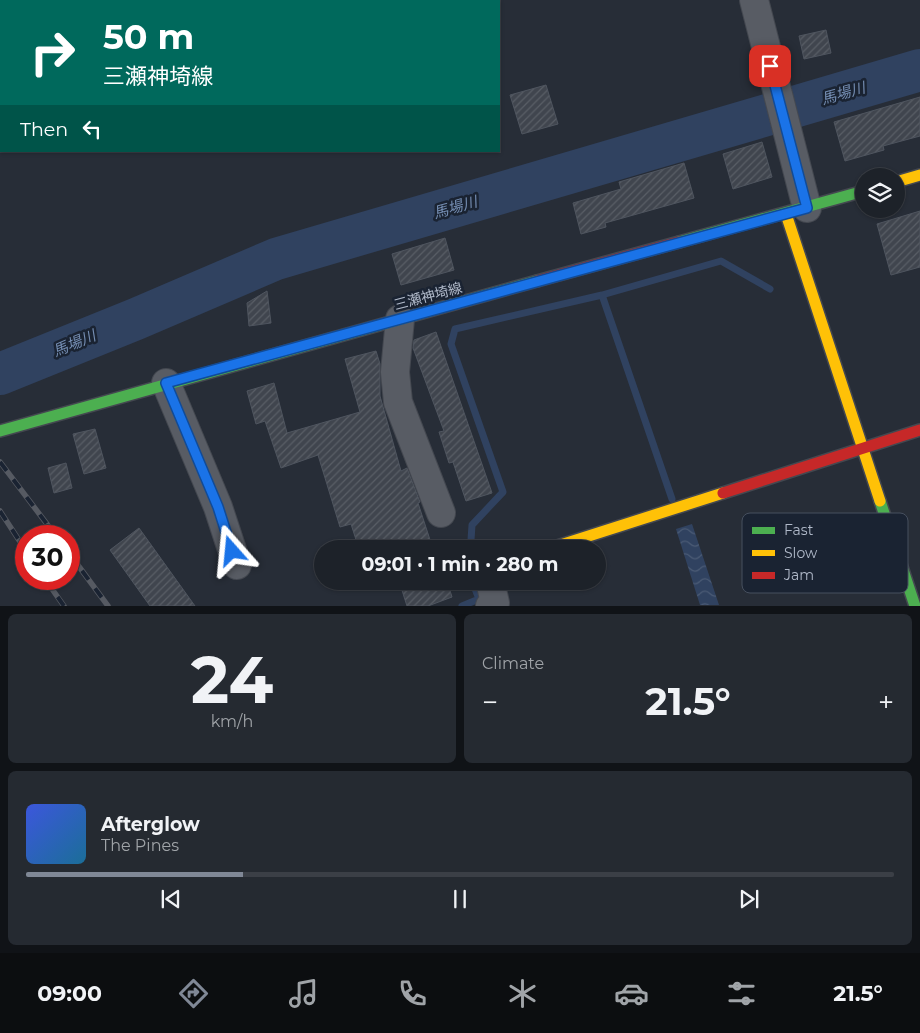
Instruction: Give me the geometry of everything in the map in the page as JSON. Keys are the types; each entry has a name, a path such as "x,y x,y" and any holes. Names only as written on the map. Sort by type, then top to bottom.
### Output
{"main road":[{"path":"905,179 920,175"},
{"name":"三瀬神埼線","path":"0,431 166,383 855,194"},
{"path":"797,211 863,448 884,513"},
{"path":"576,540 920,430"},
{"path":"908,585 915,606"}],"street":[{"path":"754,0 787,134 797,211"},
{"path":"400,319 396,372 398,402 441,513"},
{"path":"166,383 218,507 237,565"},
{"path":"490,606 495,604 492,590"}],"water":[{"path":"692,524 719,605 700,605 676,529"}],"building":[{"path":"826,30 831,53 804,59 799,36"},
{"path":"546,85 558,124 522,134 510,95"},
{"path":"920,97 920,136 883,146 884,150 845,161 834,122"},
{"path":"762,142 772,177 733,189 723,154"},
{"path":"684,163 694,198 605,223 606,227 581,234 573,203 621,189 619,182"},
{"path":"920,211 920,267 891,275 877,224 897,218 905,218 905,216"},
{"path":"445,238 454,270 401,285 392,254"},
{"path":"267,291 271,323 249,326 247,303"},
{"path":"436,332 492,493 466,501 453,462 449,463 439,432 444,431 413,348 414,340"},
{"path":"376,351 380,364 380,396 401,471 407,468 420,502 418,503 430,540 356,540 351,524 340,527 318,455 281,468 265,421 256,424 247,391 274,383 287,433 360,412 345,359"},
{"path":"95,429 106,468 84,474 73,434"},
{"path":"66,463 72,488 54,493 48,468"},
{"path":"139,528 195,606 150,606 110,550"},
{"path":"402,590 450,590 452,597 428,606 407,606"}],"waterway":[{"name":"馬場川","path":"0,374 136,319 276,259 920,70"},
{"path":"471,540 472,525 503,492 451,344 455,329 602,295 721,261 770,289"},
{"path":"602,295 672,499"},
{"path":"462,606 479,599 476,590"}],"railway":[{"path":"0,462 48,525"},
{"path":"0,511 15,534"},
{"path":"80,568 108,606"},
{"path":"53,590 64,606"}],"traffic: fast":[{"path":"679,242 855,193"},
{"path":"0,431 537,281"},
{"path":"880,501 884,513"},
{"path":"908,585 915,606"}],"traffic: slow":[{"path":"905,179 920,175"},
{"path":"786,214 880,501"},
{"path":"576,540 723,493"}],"traffic: jam":[{"path":"537,281 679,242"},
{"path":"723,493 920,430"}],"route":[{"path":"232,551 218,507 166,383 807,208 770,66"}]}
